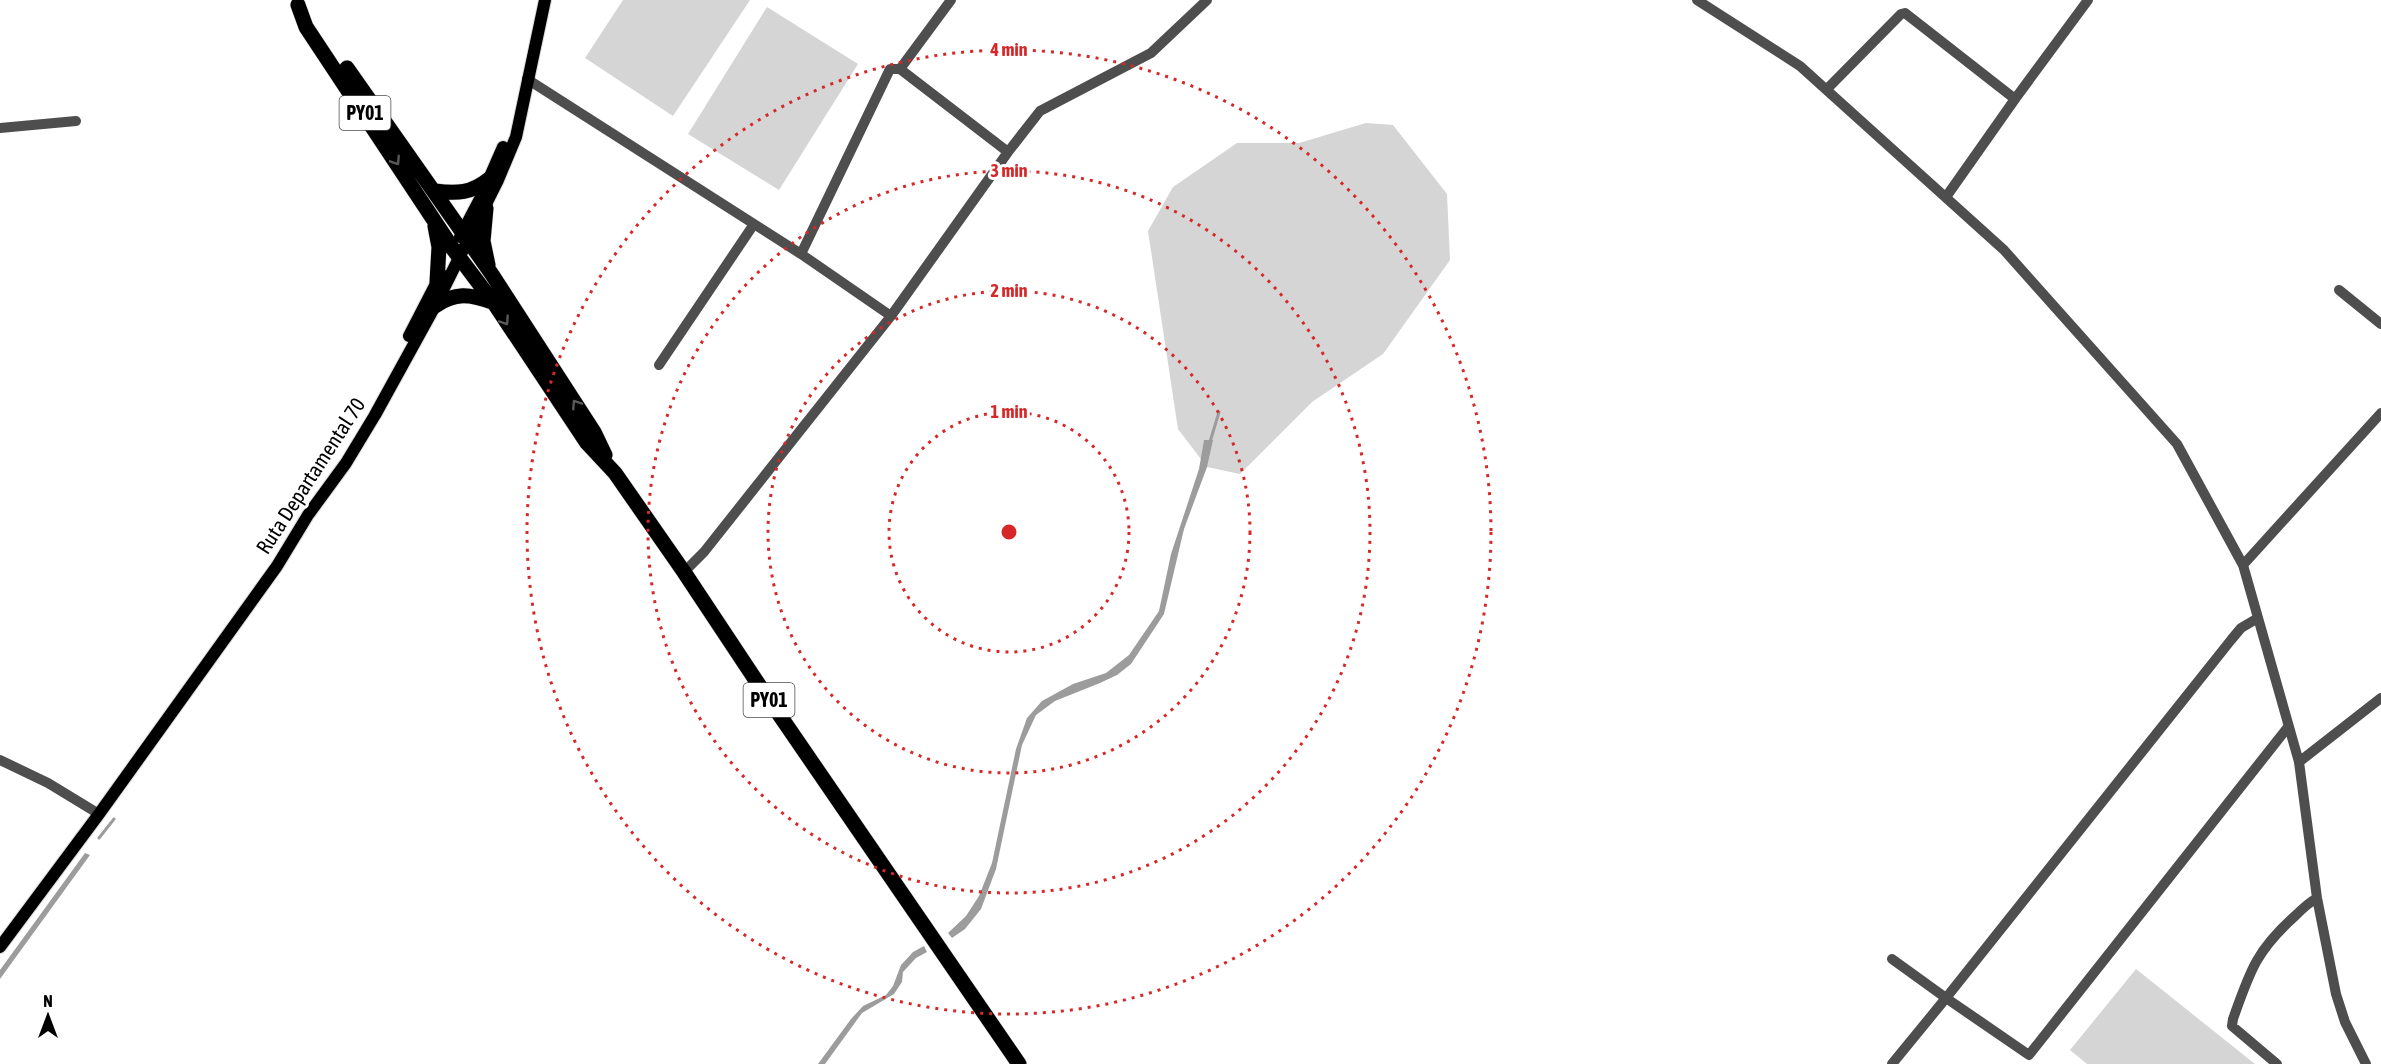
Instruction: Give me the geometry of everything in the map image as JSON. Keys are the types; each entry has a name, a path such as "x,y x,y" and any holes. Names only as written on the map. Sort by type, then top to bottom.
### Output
{"highway":[{"name":"PY01","path":"296,3 315,23 491,273 594,432 615,473 1019,1064"},
{"name":"PY01","path":"296,3 306,27 456,253 492,302 586,442 615,473"},
{"path":"435,191 452,194 469,192 489,179"},
{"path":"486,208 483,241 491,273"},
{"path":"434,220 439,247 437,282"},
{"path":"435,306 457,295 473,295 492,302"}],"main road":[{"path":"518,121 545,0"},
{"name":"Ruta Departamental 70","path":"0,947 99,814 277,566 308,515 346,463 392,384 392,371 397,359 437,282 456,253 510,132 518,121"},
{"name":"Ruta Departamental 70","path":"465,235 486,208 516,137 518,121"},
{"path":"392,384 435,306 456,253"}],"street":[{"path":"900,69 951,0"},
{"path":"684,572 704,552 891,316 1040,111 1151,53 1207,0"},
{"path":"1698,0 1800,66 2004,250 2177,444 2243,565 2299,762 2317,898 2336,994 2345,1022 2366,1064"},
{"path":"1946,197 2088,0"},
{"path":"1827,89 1901,14 1905,13 2016,99"},
{"path":"801,254 890,69 900,69 1008,152"},
{"path":"527,79 801,254 891,316"},
{"path":"0,128 76,121"},
{"path":"659,364 754,224"},
{"path":"2339,290 2381,324"},
{"path":"2243,565 2381,413"},
{"path":"1892,1064 2231,640 2241,628 2258,618"},
{"path":"2299,762 2381,699"},
{"path":"1892,959 2029,1055 2288,727"},
{"path":"0,760 48,783 99,814"},
{"path":"2277,1064 2232,1026 2233,1019 2260,952 2274,934 2308,903 2317,898"}],"shaded area":[{"path":"623,0 750,0 673,116 585,58"},
{"path":"767,7 858,64 779,190 688,134"},
{"path":"1366,123 1393,125 1447,194 1450,260 1383,354 1312,402 1240,474 1207,467 1178,429 1148,231 1173,187 1237,143 1299,143"},
{"path":"1204,440 1213,440 1207,467 1184,529 1164,614 1131,664 1117,675 1055,701 1036,715 1022,745 996,869 981,909 965,929 952,938 948,933 966,916 979,896 992,863 1016,749 1027,718 1042,701 1073,684 1106,673 1129,655 1159,611 1171,554 1199,469"},
{"path":"85,853 90,855 0,979 0,970"},
{"path":"924,946 927,952 916,958 903,972 902,982 894,994 862,1013 825,1064 818,1064 851,1019 863,1006 886,995 893,986 901,965 913,952"},
{"path":"2136,969 2255,1064 2087,1064 2070,1050"}],"waterway":[{"path":"1210,442 1219,412"},
{"path":"99,838 114,819"}]}
